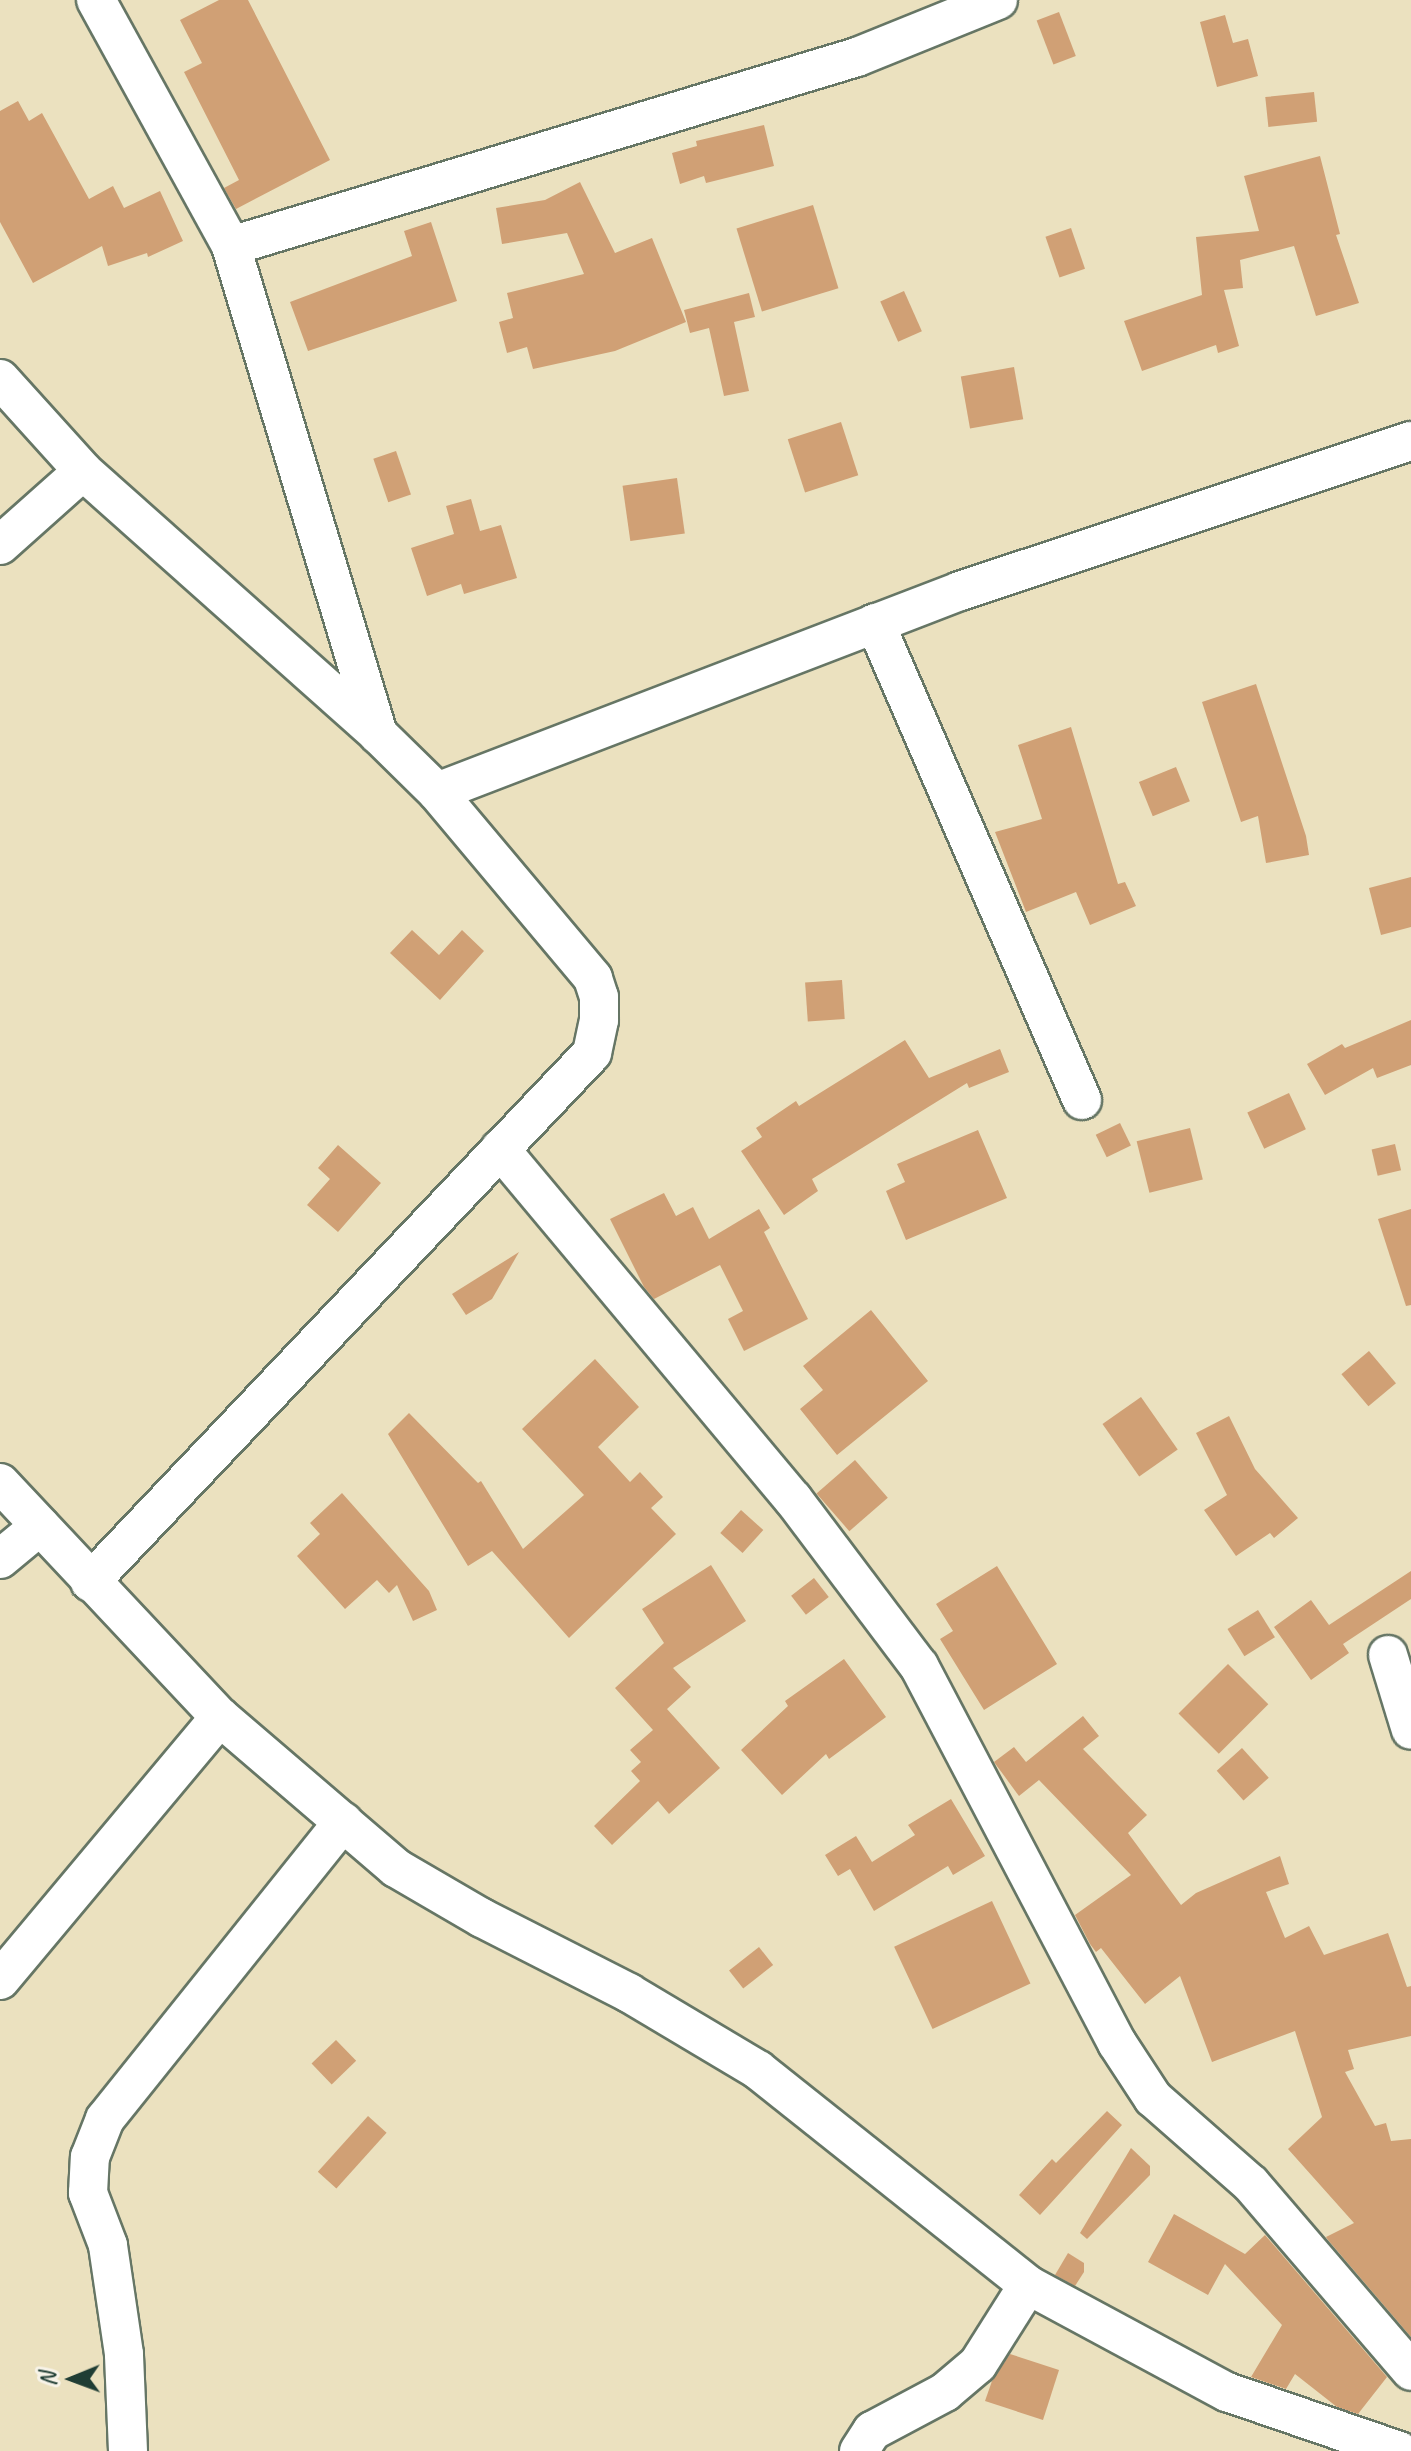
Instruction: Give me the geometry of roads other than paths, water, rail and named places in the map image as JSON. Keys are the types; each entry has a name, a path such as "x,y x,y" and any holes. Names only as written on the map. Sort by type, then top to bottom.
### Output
{"street":[{"path":"96,0 231,246 378,734"},
{"path":"231,246 857,57 998,0"},
{"path":"0,379 83,471 378,734 437,792 581,960 593,978 599,997 599,1020 592,1053 90,1582"},
{"path":"437,792 960,591 1411,441"},
{"path":"0,545 83,471"},
{"path":"875,623 1082,1100"},
{"path":"500,1149 793,1499 919,1666 1117,2043 1153,2098 1251,2184 1411,2371"},
{"path":"0,1483 220,1717 396,1868 482,1918 629,1993 758,2070 1028,2285 1227,2392 1399,2451"},
{"path":"0,1559 40,1526"},
{"path":"1388,1655 1411,1730"},
{"path":"0,1980 220,1717"},
{"path":"128,2451 124,2354 108,2245 88,2193 90,2157 105,2119 343,1822"},
{"path":"859,2451 872,2431 945,2392 978,2364 1028,2285"}]}
